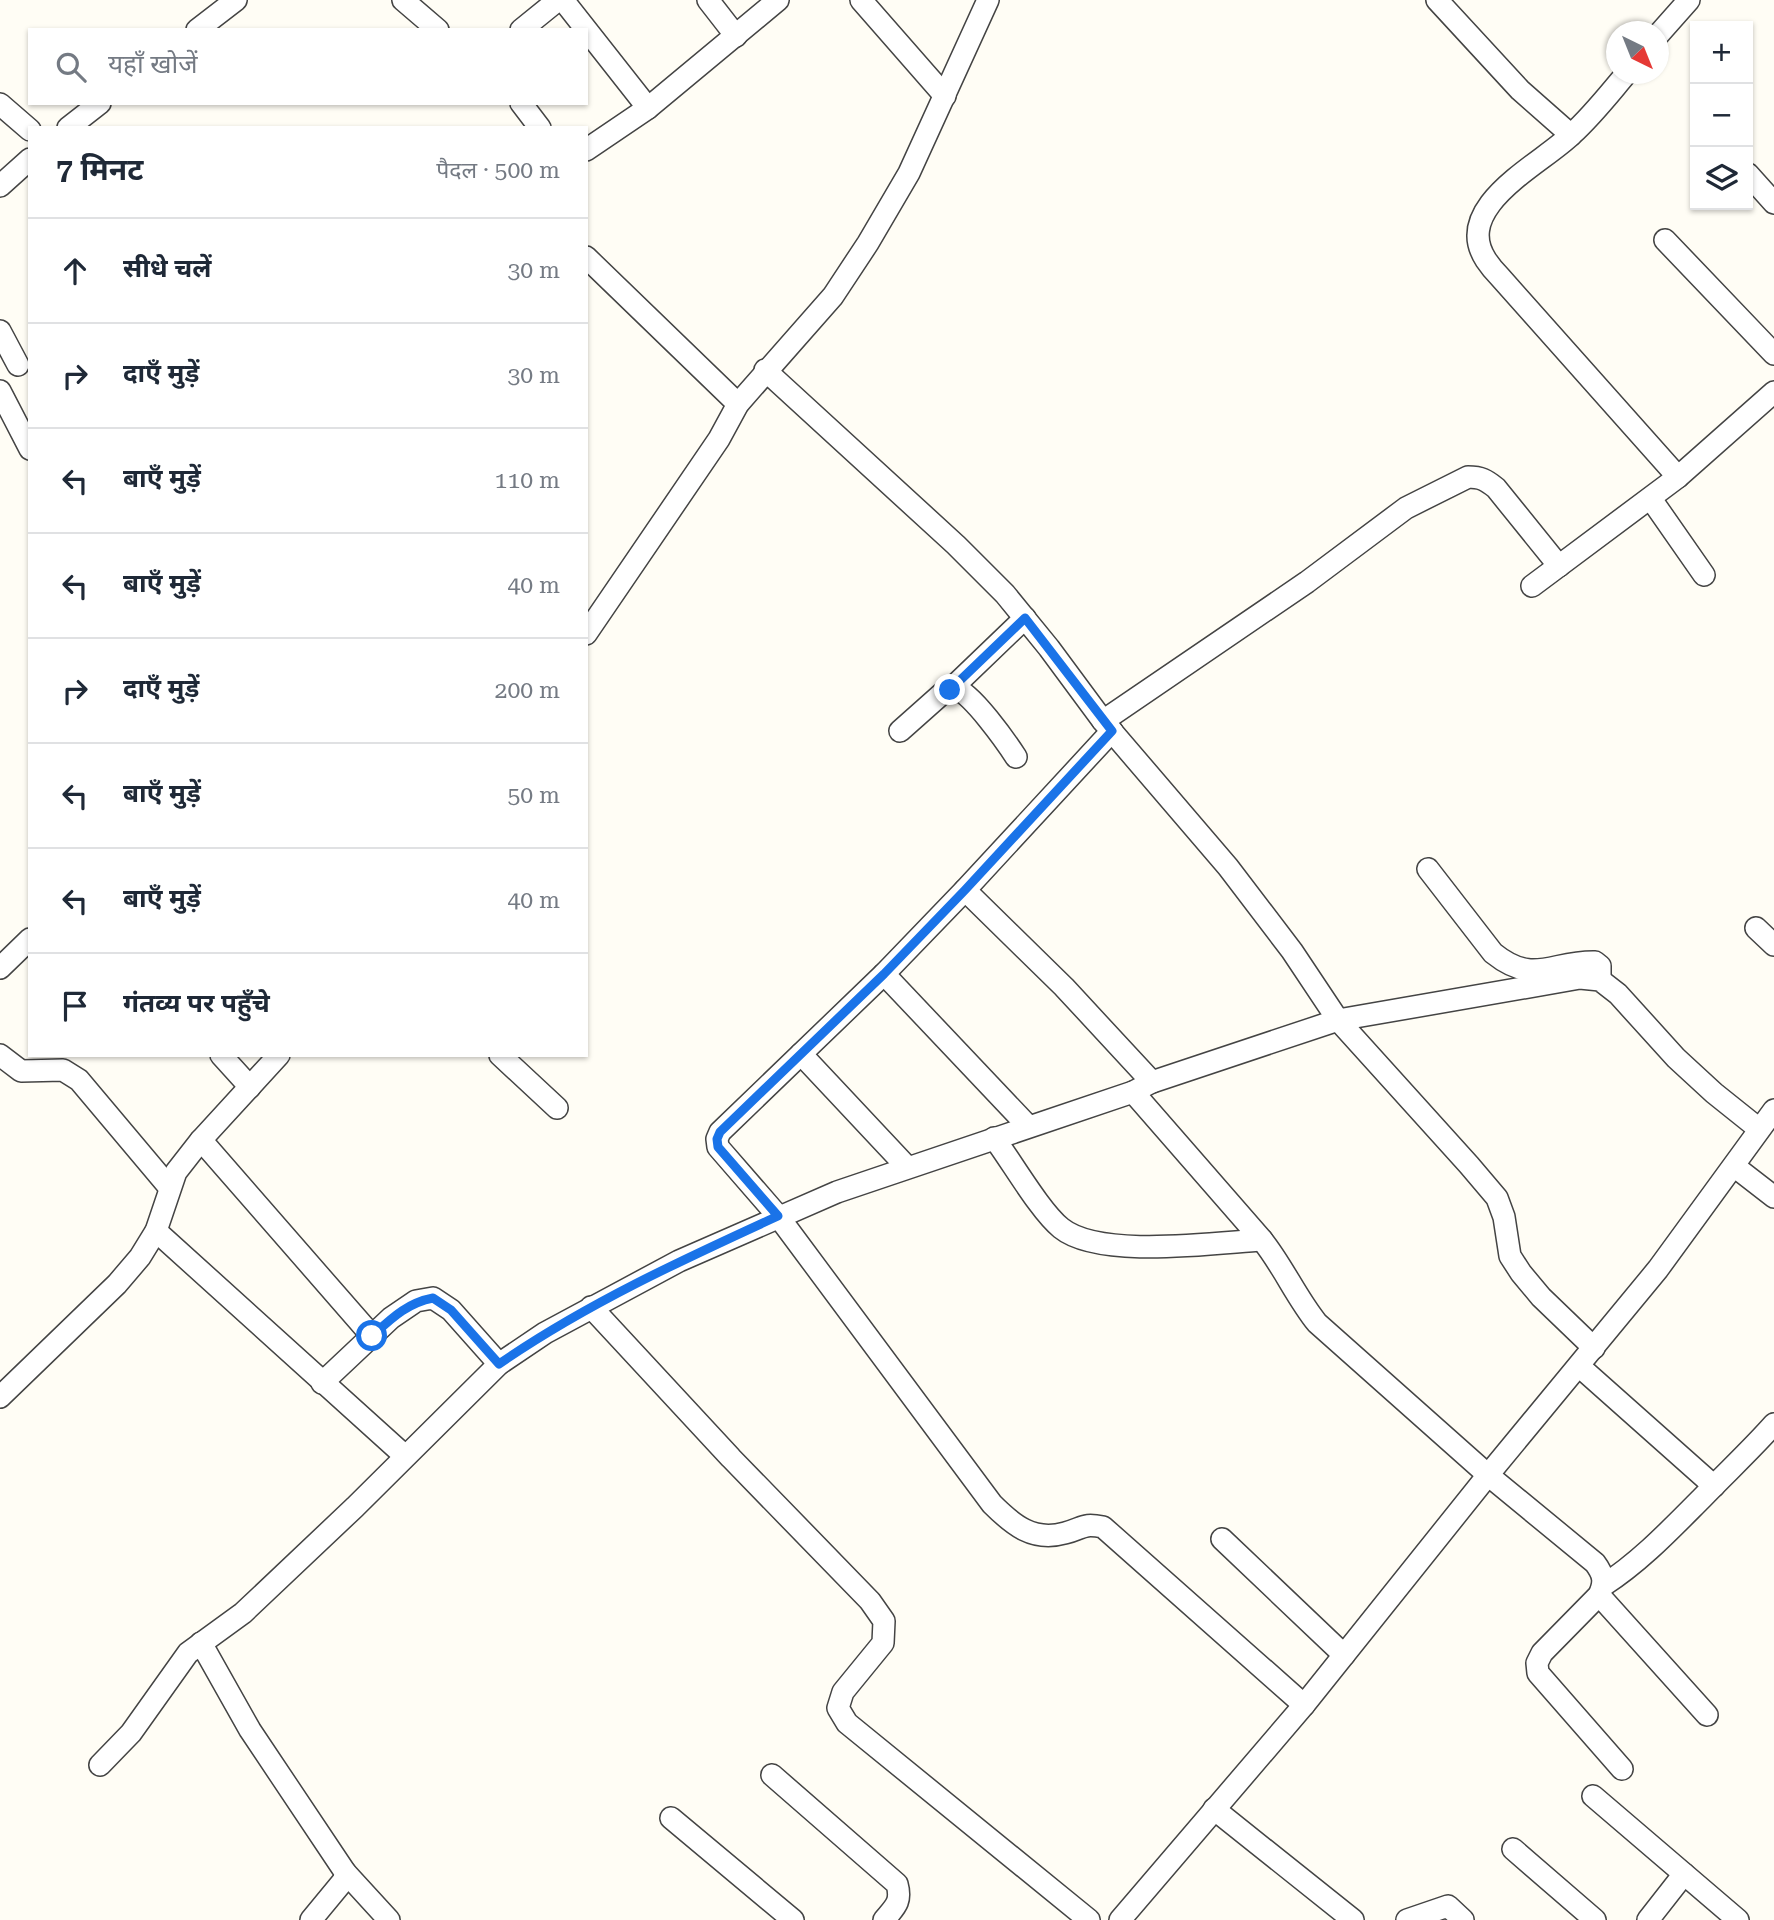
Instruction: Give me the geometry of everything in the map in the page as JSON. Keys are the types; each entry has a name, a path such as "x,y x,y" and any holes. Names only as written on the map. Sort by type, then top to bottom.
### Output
{"street":[{"path":"200,28 236,0"},
{"path":"403,0 436,28"},
{"path":"524,28 561,0 584,28"},
{"path":"708,0 736,36"},
{"path":"588,149 648,108 778,0"},
{"path":"861,0 945,96"},
{"path":"588,631 719,439 738,404 840,285 909,173 988,0"},
{"path":"1437,0 1520,90 1572,135"},
{"path":"1669,23 1689,0"},
{"path":"588,34 648,108"},
{"path":"1617,84 1572,135 1499,192 1481,220 1478,239 1484,259 1678,477"},
{"path":"0,104 28,128"},
{"path":"71,126 97,105"},
{"path":"523,105 538,126"},
{"path":"0,186 28,161"},
{"path":"1753,180 1774,203"},
{"path":"1665,240 1773,350"},
{"path":"588,259 738,404"},
{"path":"0,331 16,366"},
{"path":"765,370 1006,594 1107,726 1228,867 1292,951 1338,1020 1497,1198 1504,1217 1510,1256 1541,1297 1594,1348"},
{"path":"0,391 28,445"},
{"path":"1532,586 1651,499 1774,392"},
{"path":"1304,1705 1103,1527 1087,1524 1065,1533 1044,1536 1015,1527 984,1494 778,1216 726,1159 718,1147 717,1139 720,1132 884,974 965,890 1107,726 1406,508 1468,477 1487,480 1559,566"},
{"path":"1651,499 1704,575"},
{"path":"950,690 1025,618"},
{"path":"900,732 945,691 954,688 963,692 1005,740 1016,757"},
{"path":"1428,869 1493,953 1506,964 1520,970 1538,971 1595,962 1600,966 1600,980"},
{"path":"965,890 1064,987 1153,1082"},
{"path":"1756,928 1774,945"},
{"path":"0,968 28,941"},
{"path":"884,974 1028,1126"},
{"path":"100,1765 131,1733 188,1653 253,1603 355,1507 499,1364 545,1333 679,1261 837,1192 1338,1020 1580,978 1600,980 1618,994 1676,1058 1759,1129"},
{"path":"800,1054 907,1167"},
{"path":"0,1055 21,1071 62,1070 79,1080 169,1187"},
{"path":"223,1057 250,1087"},
{"path":"0,1397 117,1284 140,1257 156,1231 176,1172 201,1140 277,1057"},
{"path":"502,1057 556,1108"},
{"path":"1133,1092 1280,1262 1302,1304 1317,1323 1488,1475 1595,1563 1603,1574 1601,1590 1707,1715"},
{"path":"1120,1920 1304,1705 1488,1475 1658,1269 1774,1110"},
{"path":"994,1138 1049,1215 1062,1229 1078,1237 1115,1245 1151,1248 1262,1240"},
{"path":"201,1140 372,1336"},
{"path":"1734,1166 1774,1197"},
{"path":"156,1231 405,1456"},
{"path":"322,1383 391,1318 416,1301 433,1298 451,1310 499,1364"},
{"path":"591,1307 731,1458 870,1601 884,1621 883,1643 843,1692 838,1708 847,1723 1089,1920"},
{"path":"1579,1366 1714,1486"},
{"path":"1622,1769 1538,1673 1537,1663 1542,1653 1601,1590 1658,1543 1774,1424"},
{"path":"1222,1539 1344,1655"},
{"path":"201,1643 250,1730 345,1872 388,1920"},
{"path":"772,1774 897,1884 900,1895 884,1920"},
{"path":"1593,1796 1738,1920"},
{"path":"1214,1809 1353,1920"},
{"path":"671,1818 793,1920"},
{"path":"1513,1849 1595,1920"},
{"path":"311,1920 338,1889 344,1880 345,1872"},
{"path":"1648,1920 1684,1874"},
{"path":"1407,1920 1448,1906 1462,1920"}],"route":[{"path":"372,1336 391,1318 416,1301 433,1298 451,1310 499,1364 545,1333 591,1307 679,1261 778,1216 726,1159 718,1147 720,1132 884,974 1112,731 1025,618 950,690"}]}
